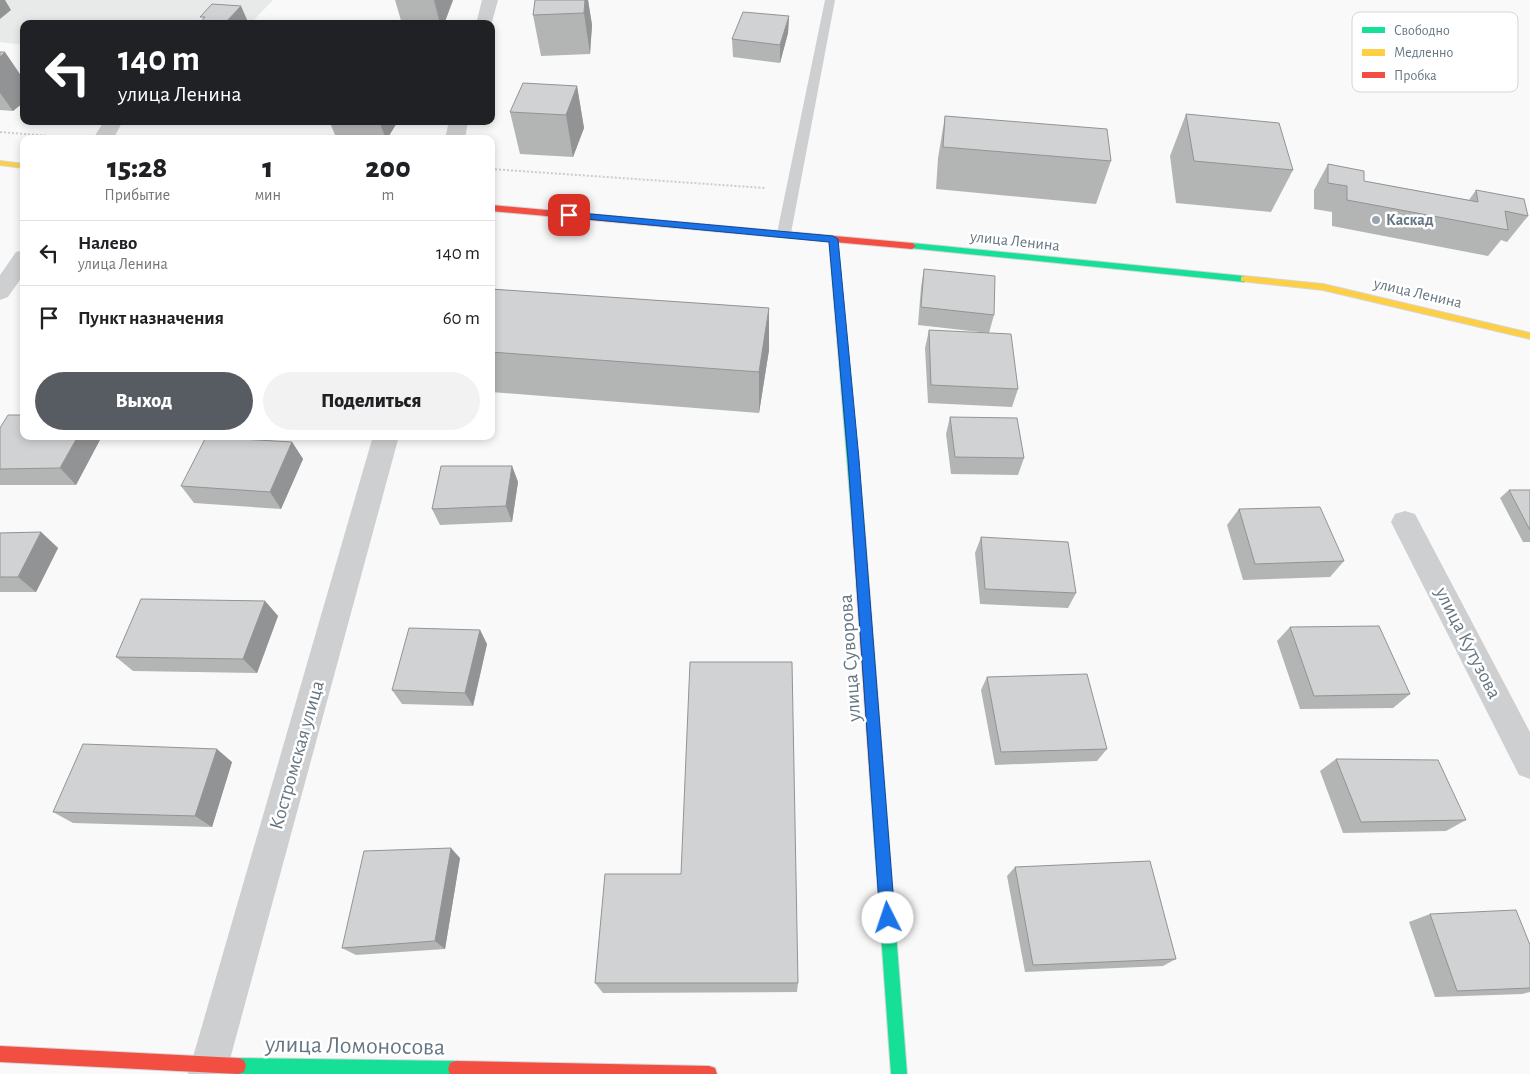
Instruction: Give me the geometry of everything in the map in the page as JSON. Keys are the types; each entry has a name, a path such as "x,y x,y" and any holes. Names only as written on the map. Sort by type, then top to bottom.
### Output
{"street":[{"path":"485,20 490,0"},
{"path":"0,163 20,166"},
{"name":"улица Ленина","path":"495,208 784,233 1323,287 1530,336"},
{"name":"улица Суворова","path":"833,239 856,489 899,1074"},
{"path":"0,292 20,263"},
{"name":"Костромская улица","path":"208,1069 385,440"},
{"name":"улица Кутузова","path":"1405,522 1530,764"},
{"name":"улица Ломоносова","path":"0,1054 208,1069 709,1074"}],"lane":[{"path":"784,233 830,0"}],"path":[{"path":"0,132 38,135"},
{"path":"495,170 793,190"}],"shaded area":[{"path":"0,0 273,0 254,20 20,20 20,44 0,42"}],"building":[{"path":"535,0 585,0 584,13 533,15"},
{"path":"212,4 241,6 228,20 202,20 205,17 200,17"},
{"path":"743,12 789,16 780,45 732,39"},
{"path":"523,83 577,86 566,115 510,112"},
{"path":"1186,114 1279,123 1293,170 1194,161"},
{"path":"945,116 1107,129 1111,161 943,147"},
{"path":"1328,164 1364,171 1364,181 1478,202 1476,190 1524,199 1528,216 1505,211 1508,230 1347,200 1347,186 1328,183"},
{"path":"924,269 995,276 994,315 921,307"},
{"path":"495,289 769,308 759,372 495,352"},
{"path":"929,330 1011,334 1018,389 931,385"},
{"path":"8,415 20,415 20,440 76,440 60,468 0,469 0,428"},
{"path":"950,417 1017,418 1024,458 955,457"},
{"path":"204,440 292,442 270,492 181,486"},
{"path":"441,466 512,466 506,506 432,509"},
{"path":"1509,490 1530,490 1530,530"},
{"path":"1320,507 1344,561 1255,564 1239,509"},
{"path":"41,532 18,577 0,577 0,533"},
{"path":"981,537 1068,542 1076,593 985,589"},
{"path":"141,599 265,601 243,659 116,657"},
{"path":"1379,626 1410,694 1314,696 1290,627"},
{"path":"409,628 480,630 465,693 392,690"},
{"path":"690,662 792,662 798,983 595,983 605,874 681,874"},
{"path":"1087,674 1107,749 1001,752 987,677"},
{"path":"83,744 217,749 195,816 53,812"},
{"path":"1336,759 1438,760 1466,820 1361,822"},
{"path":"451,848 435,941 342,948 364,851"},
{"path":"1150,861 1176,959 1033,965 1015,867"},
{"path":"1516,910 1530,945 1530,988 1457,991 1430,914"}],"traffic: fast":[{"path":"833,239 858,522"},
{"path":"912,246 1244,279"},
{"path":"877,779 899,1074"},
{"path":"238,1066 456,1069"}],"traffic: slow":[{"path":"0,163 20,166"},
{"path":"1244,279 1323,287 1530,336"}],"traffic: jam":[{"path":"495,208 912,246"},
{"path":"858,522 877,779"},
{"path":"0,1054 238,1066"},
{"path":"456,1069 709,1074"}],"place":[{"name":"Каскад","path":"1376,220"}],"route":[{"path":"569,215 784,233 833,239 853,459 888,918"}]}
